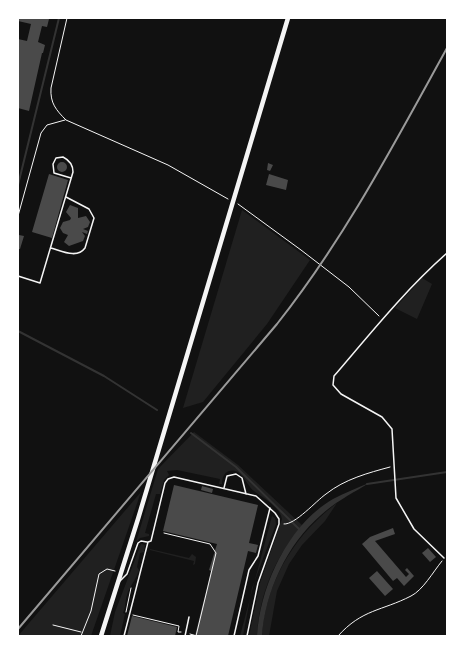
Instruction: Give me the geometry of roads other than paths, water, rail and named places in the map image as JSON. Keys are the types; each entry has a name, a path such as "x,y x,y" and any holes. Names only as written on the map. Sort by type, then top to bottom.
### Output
{"main road":[{"path":"101,636 288,18"}],"lane":[{"path":"18,276 40,283 73,172 71,164 63,157 58,157 53,164 54,173 71,178"},
{"path":"51,248 73,254 82,251 85,248 94,218 90,208 66,198"},
{"path":"444,558 414,529 396,498 392,429 382,417 341,394 333,385 334,376 382,320 425,272 447,253"},
{"path":"224,488 227,476 236,474 242,478 246,494"},
{"path":"124,636 148,542 151,541 165,483 168,479 176,477 259,498 278,516 279,524 258,583 251,610 247,636"},
{"path":"234,636 249,570 258,556 270,508"},
{"path":"117,583 127,574 138,543 141,541 148,542"},
{"path":"184,635 189,618"}],"waterway":[{"path":"18,185 59,18"},
{"path":"18,331 104,376 157,410"},
{"path":"191,433 236,467 300,530"},
{"path":"367,484 447,472"}],"railway":[{"path":"18,629 277,324 302,291 325,258 368,190 447,48"}]}
